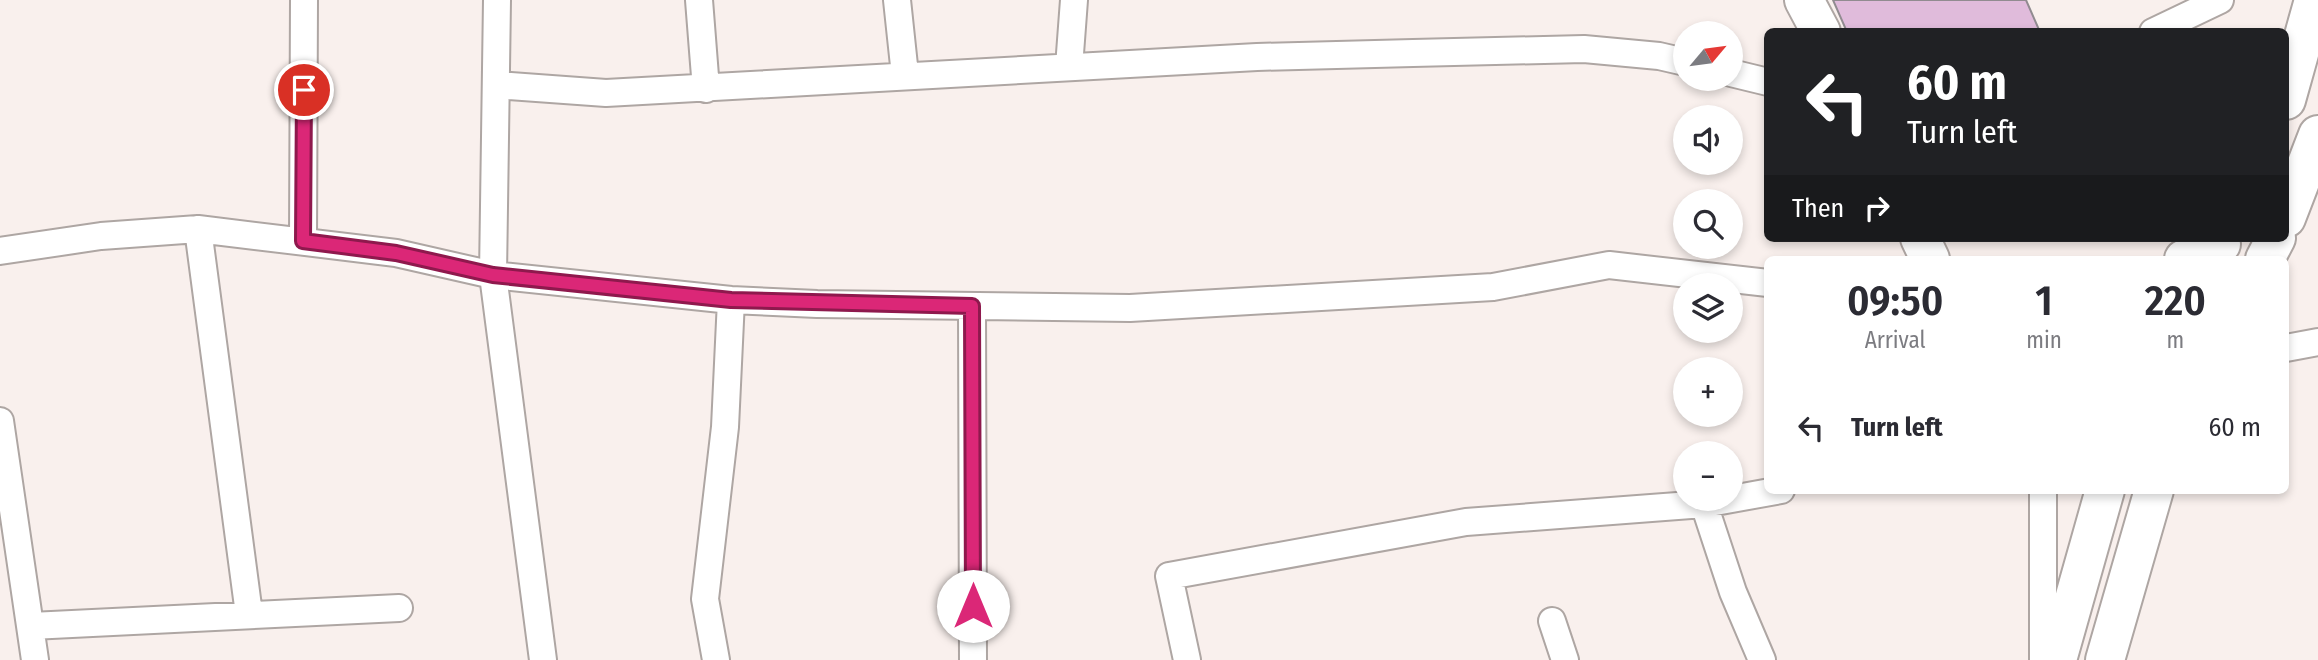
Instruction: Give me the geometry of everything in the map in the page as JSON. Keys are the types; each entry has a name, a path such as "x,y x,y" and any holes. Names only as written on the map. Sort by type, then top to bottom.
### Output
{"street":[{"path":"303,241 304,0"},
{"path":"496,0 493,275 544,660"},
{"path":"699,0 706,89"},
{"path":"897,0 905,75"},
{"path":"1069,67 1074,0"},
{"path":"1804,0 1819,28"},
{"path":"2161,28 2220,0"},
{"path":"2289,89 2314,0"},
{"path":"496,85 606,93 1257,57 1584,49 1673,59"},
{"path":"1743,76 1764,81"},
{"path":"2299,203 2318,135"},
{"path":"198,229 249,614"},
{"path":"0,251 101,236 198,229 396,253 493,275 731,300 1130,309 1493,287 1609,265 1764,283"},
{"path":"2193,256 2219,247"},
{"path":"716,660 705,599 724,427 731,300"},
{"path":"972,306 973,660"},
{"path":"2289,347 2318,342"},
{"path":"0,421 35,660"},
{"path":"1743,497 1764,493"},
{"path":"2043,494 2043,660"},
{"path":"2057,660 2104,494"},
{"path":"2105,660 2153,494"},
{"path":"1187,660 1169,576 1466,522 1673,506"},
{"path":"1706,511 1733,592 1762,660"},
{"path":"31,626 398,608"},
{"path":"1552,621 1565,660"}],"building":[{"path":"1833,0 2026,0 2038,28 1845,28"}],"route":[{"path":"304,90 303,241 396,253 493,275 731,300 972,306 973,606"}]}
